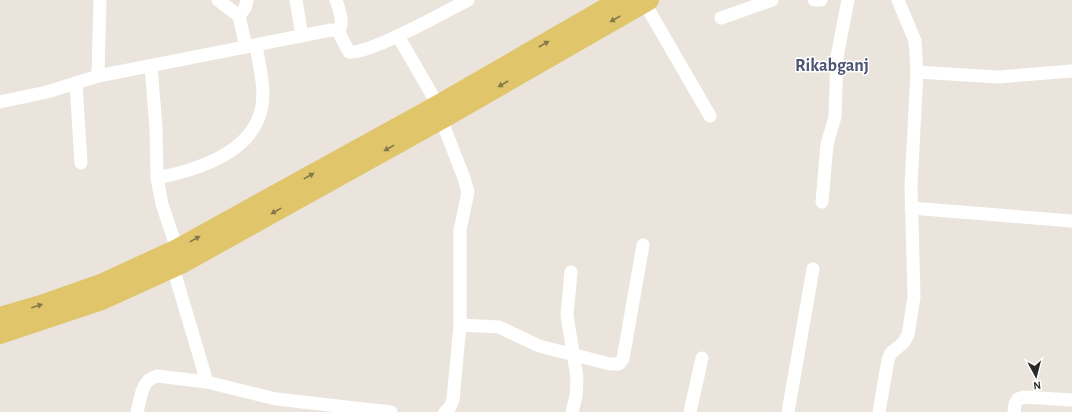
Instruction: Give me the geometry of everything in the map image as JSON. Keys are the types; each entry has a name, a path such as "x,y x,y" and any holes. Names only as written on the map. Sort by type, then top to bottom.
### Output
{"main road":[{"path":"440,112 620,0"},
{"path":"0,334 102,300 173,256 647,1"},
{"path":"0,317 102,284 173,256"}],"street":[{"path":"98,76 100,0"},
{"path":"158,178 195,169 222,157 240,142 253,128 259,118 263,92 251,46 239,16 218,0"},
{"path":"239,16 245,8 247,0"},
{"path":"296,0 302,36"},
{"path":"336,0 342,20 342,27 338,31"},
{"path":"338,31 349,52 356,53 398,36 468,0"},
{"path":"721,18 772,0"},
{"path":"814,0 821,0"},
{"path":"822,202 827,144 835,117 837,57 848,0"},
{"path":"879,412 888,360 891,353 903,343 908,335 912,314 914,275 911,208 917,72 915,41 898,0"},
{"path":"647,1 710,116"},
{"path":"0,102 47,92 98,76 331,30 338,31"},
{"path":"398,36 440,112 468,192 460,230 460,324 453,400 450,407 445,412"},
{"path":"150,66 156,128 158,178 162,204 173,256 207,382"},
{"path":"917,72 1000,77 1072,71"},
{"path":"76,84 81,163"},
{"path":"911,208 1072,221"},
{"path":"460,324 499,327 539,346 610,364 618,364 623,359 643,245"},
{"path":"788,412 813,269"},
{"path":"571,272 566,315 577,378 576,396 572,412"},
{"path":"690,412 702,358"},
{"path":"136,412 145,383 150,378 157,376 207,382 276,399 366,411 391,412"},
{"path":"1014,412 1018,399 1024,397 1072,400"}],"district":[{"name":"Rikabganj","path":"832,66"}]}
